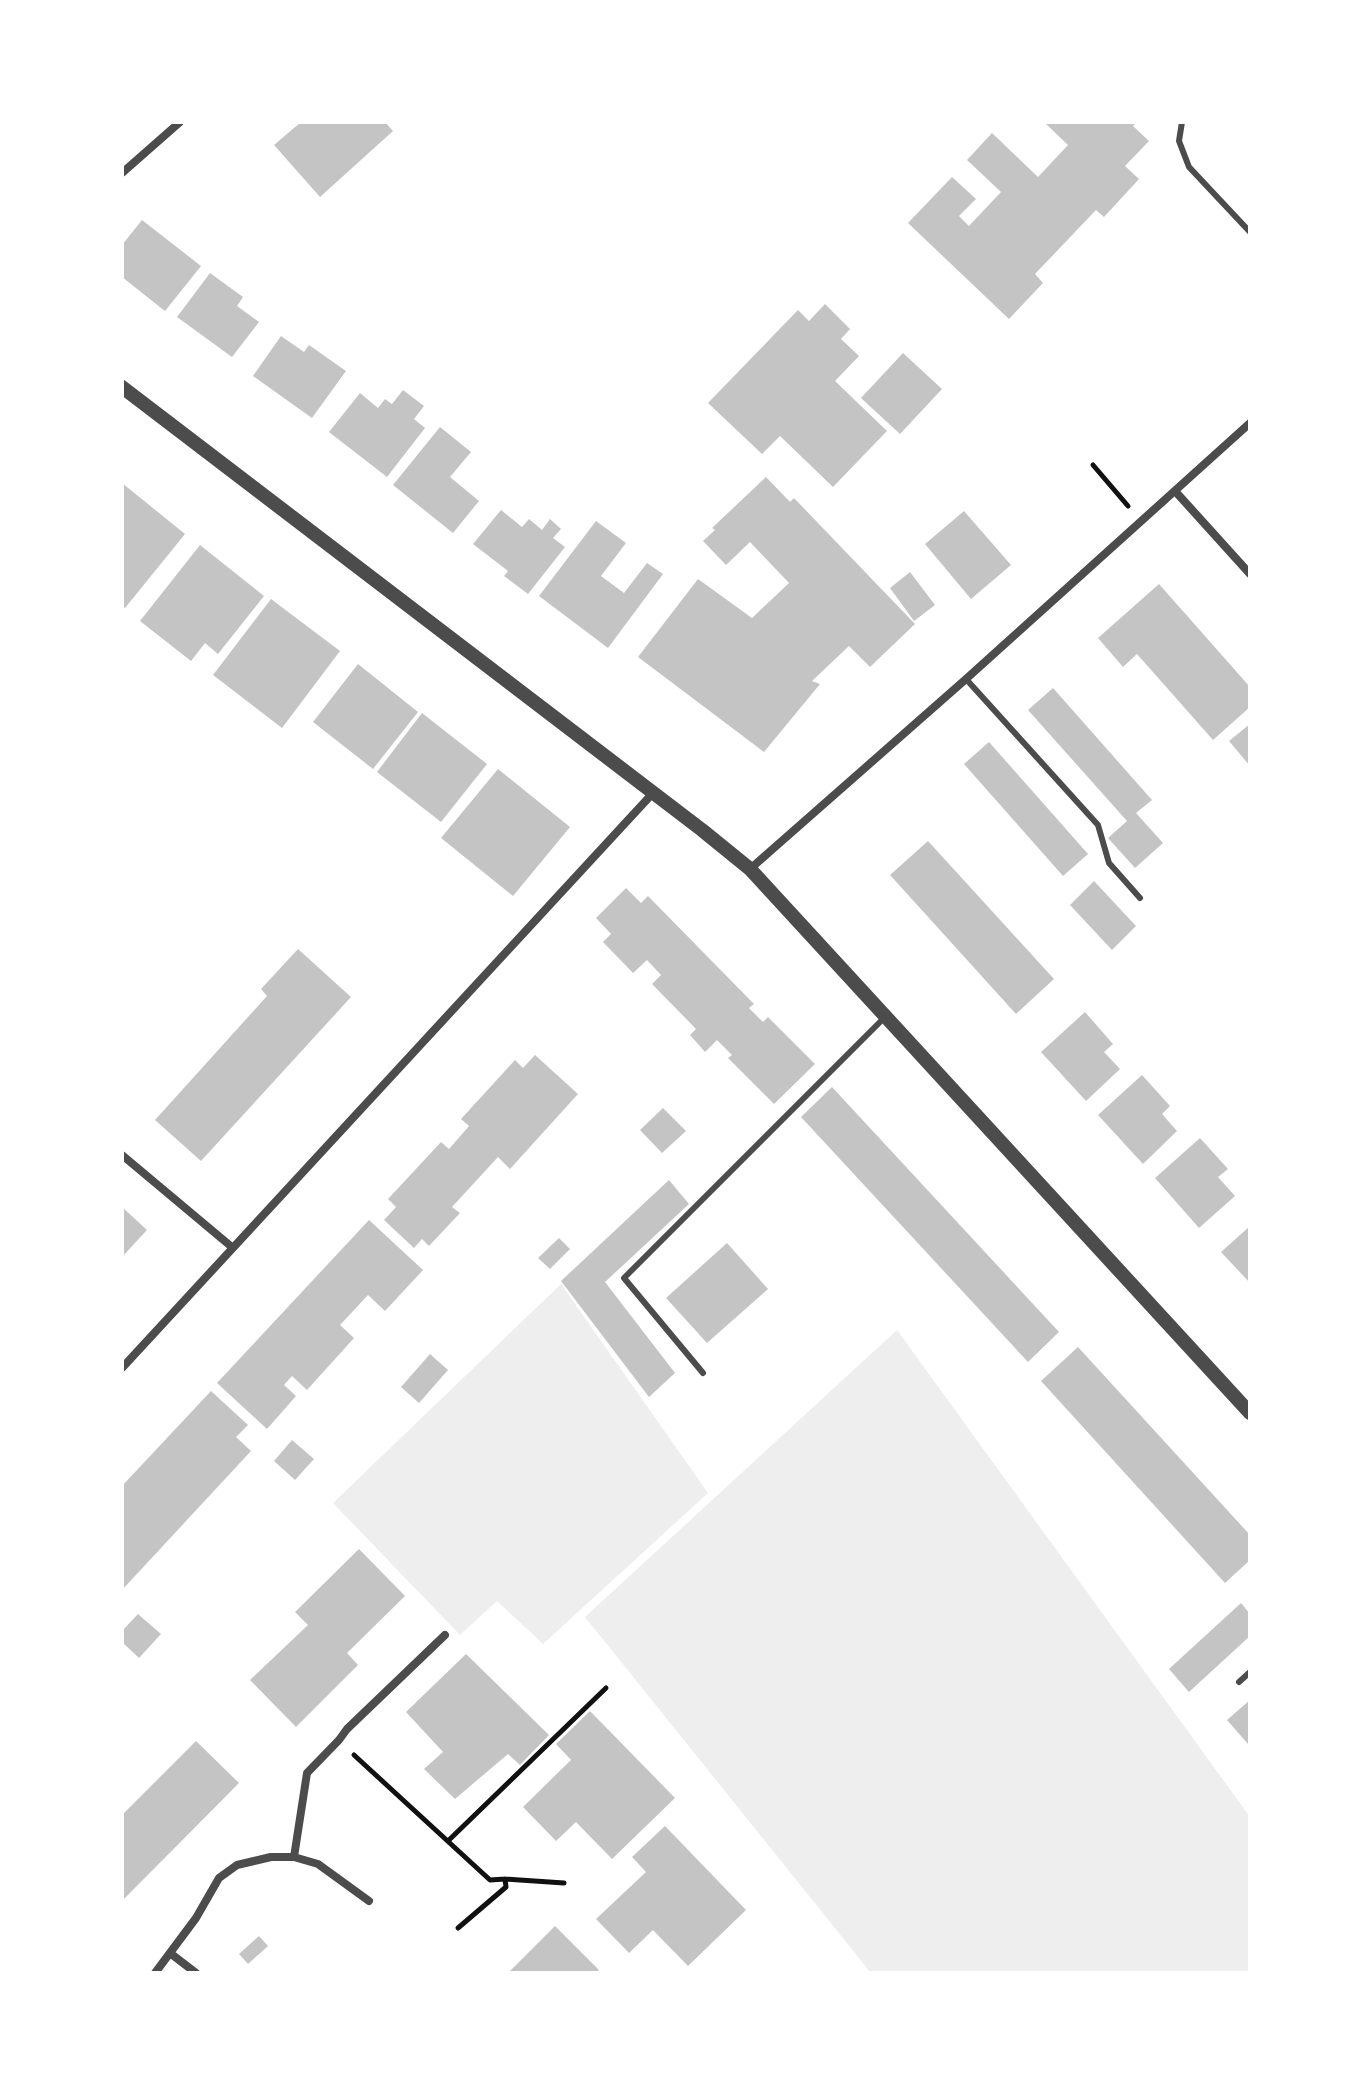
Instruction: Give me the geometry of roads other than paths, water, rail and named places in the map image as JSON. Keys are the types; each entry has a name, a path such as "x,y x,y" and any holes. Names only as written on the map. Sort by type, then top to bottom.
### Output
{"street":[{"path":"122,173 179,122"},
{"path":"122,387 750,869 1250,1413"},
{"path":"750,869 1250,423"},
{"path":"1175,491 1250,574"},
{"path":"122,1368 653,793"},
{"path":"122,1155 233,1248"},
{"path":"294,1857 307,1773 347,1729 445,1635"},
{"path":"155,1973 196,1918 219,1878 237,1865 271,1857 294,1857 318,1864 369,1901"},
{"path":"170,1953 196,1973"}],"lane":[{"path":"1182,122 1179,141 1189,167 1250,232"},
{"path":"966,679 1098,825 1109,863 1140,898"},
{"path":"703,1373 624,1278 886,1016"},
{"path":"1239,1682 1250,1672"}]}
